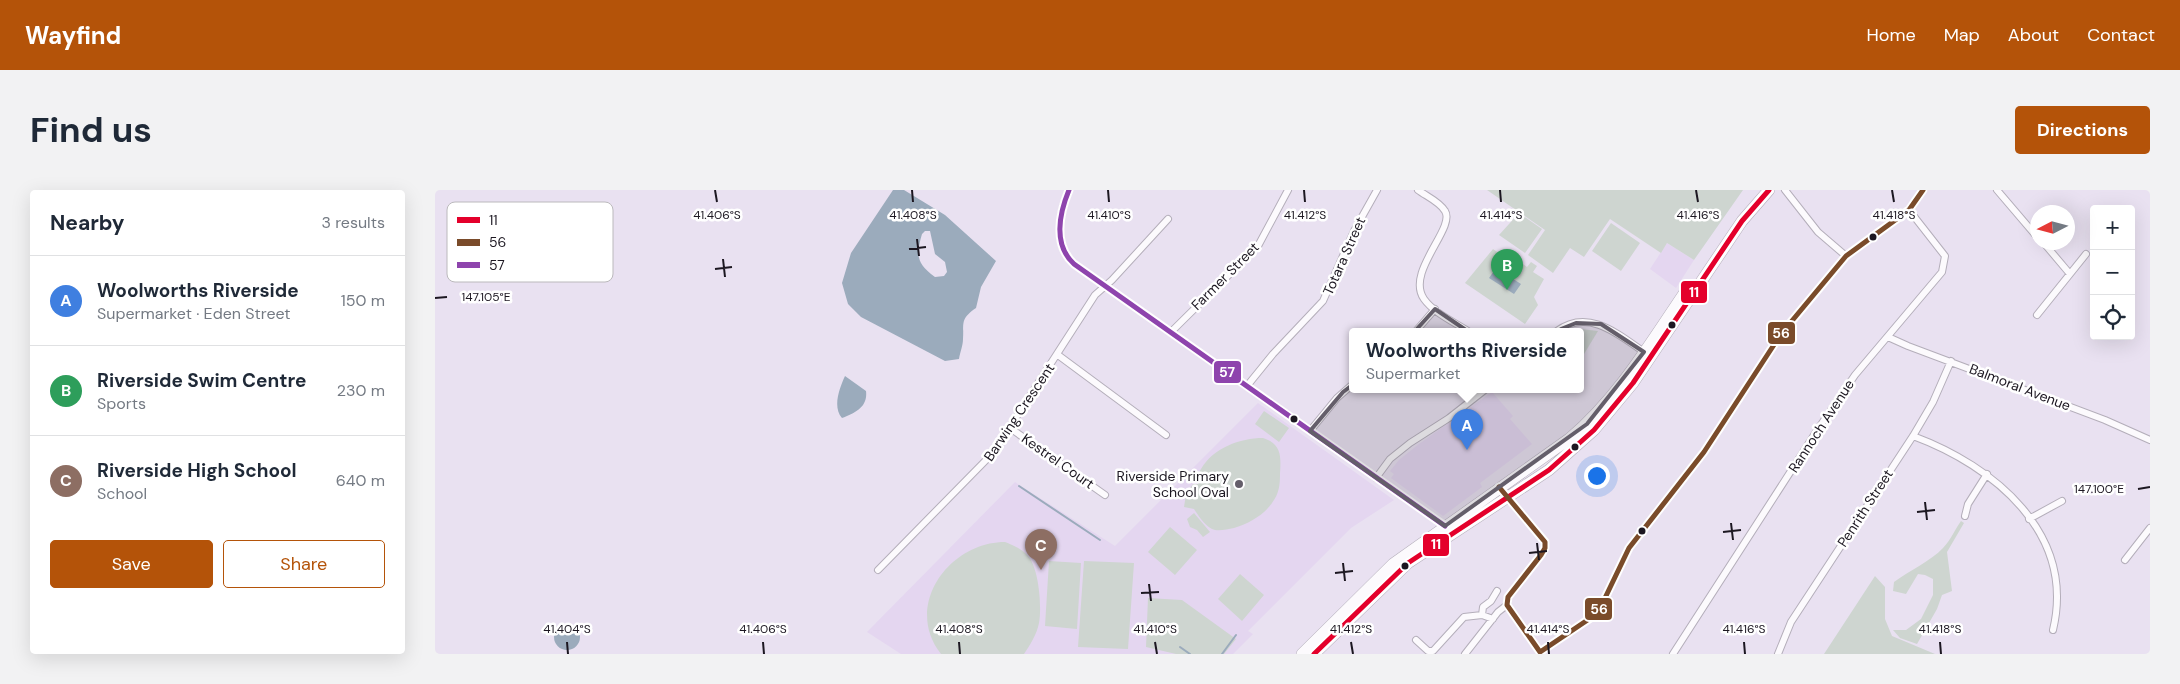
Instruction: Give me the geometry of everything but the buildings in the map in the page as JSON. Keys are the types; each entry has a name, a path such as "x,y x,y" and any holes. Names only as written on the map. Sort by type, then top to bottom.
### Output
{"highway":[{"path":"1302,654 1388,569 1587,424 1616,392 1757,190"},
{"path":"1314,654 1408,563 1509,498 1562,460 1594,430 1638,376 1742,221 1769,190"},
{"path":"1499,487 1509,498"}],"street":[{"path":"1069,190 1061,215 1059,237 1064,252 1074,264 1445,526"},
{"name":"Farmer Street","path":"1171,332 1258,246 1288,190"},
{"name":"Totara Street","path":"1247,386 1273,354 1323,301 1353,231 1377,190"},
{"path":"1418,190 1443,207 1448,219 1447,225 1431,248 1422,273 1421,293 1423,298 1435,309 1463,328"},
{"path":"1785,190 1818,232 1846,256"},
{"path":"1507,605 1540,653 1595,615 1629,548 1704,452 1781,334 1846,256 1909,210 1923,190"},
{"path":"1997,190 2030,228"},
{"name":"Rannoch Avenue","path":"1673,654 1855,375 1939,278 1944,266 1945,256 1909,210"},
{"name":"Barwing Crescent","path":"878,570 980,467 1010,428 1095,295 1168,219"},
{"path":"2050,250 2071,274"},
{"path":"2037,315 2086,254"},
{"path":"1419,328 1435,309"},
{"path":"1564,328 1576,323 1601,324 1644,352"},
{"name":"Balmoral Avenue","path":"1888,337 2105,420 2150,440"},
{"path":"1058,355 1166,435"},
{"name":"Penrith Street","path":"1778,654 1791,622 1913,436 1933,402 1951,361"},
{"path":"1310,431 1337,398 1349,388"},
{"path":"1376,478 1390,459 1481,393"},
{"name":"Kestrel Court","path":"1010,428 1105,494"},
{"path":"1913,436 1941,446 1987,474 2007,490 2029,518 2049,555 2056,576 2058,594 2053,630"},
{"path":"1965,516 1967,504 1987,474"},
{"path":"1465,654 1493,619 1507,605 1508,597 1541,555 1545,545 1541,536 1509,498"},
{"path":"2029,518 2062,501"},
{"path":"2125,560 2150,528"},
{"path":"1482,615 1483,607 1491,601 1497,591"},
{"path":"1416,640 1428,651 1433,651 1464,617 1482,615 1493,619"}],"highlighted area":[{"path":"1435,309 1504,356 1512,367 1561,329 1576,323 1601,324 1644,352 1587,424 1445,526 1310,431 1343,392 1395,353"}],"shaded area":[{"path":"1487,190 1743,190 1694,260 1667,243 1661,253 1610,219 1584,257 1570,248 1553,273 1528,255 1545,230"},
{"path":"1519,213 1542,229 1525,253 1499,235"},
{"path":"1611,223 1640,243 1621,271 1592,251"},
{"path":"1667,243 1694,260 1676,288 1650,269"},
{"path":"1493,249 1503,256 1506,252 1527,267 1531,262 1537,266 1533,272 1544,279 1534,297 1538,305 1525,324 1465,283"},
{"path":"1584,329 1598,331 1584,354"},
{"path":"1493,393 1513,416 1510,419 1532,444 1480,483 1482,487 1443,516 1391,478 1394,474 1390,471 1399,460"},
{"path":"1258,403 1394,500 1351,528 1248,631 1253,634 1233,654 901,654 867,632 1015,482 1115,546"},
{"path":"1264,411 1289,428 1279,442 1255,424"},
{"name":"Riverside Primary School Oval","path":"1263,438 1274,444 1280,457 1278,493 1265,511 1250,521 1234,528 1217,530 1206,525 1194,509 1184,507 1187,488 1190,488 1193,484 1198,484 1200,471 1213,455 1236,442"},
{"path":"1194,513 1210,532 1203,537 1197,530 1190,527 1187,519"},
{"path":"1961,521 1964,523 1947,552 1952,591 1942,595 1937,609 1917,644 1900,638 1893,630 1906,630 1921,619 1933,595 1933,579 1918,574 1906,594 1893,591 1894,582 1938,553 1948,542"},
{"path":"1170,527 1197,550 1175,575 1148,552"},
{"path":"1005,542 1020,549 1028,556 1035,569 1040,598 1040,616 1038,627 1031,643 1024,654 941,654 931,635 927,616 930,597 938,580 950,565 966,553 985,545"},
{"path":"1049,561 1081,563 1077,629 1045,626"},
{"path":"1084,561 1134,563 1128,649 1078,647"},
{"path":"1240,574 1264,595 1242,621 1218,599"},
{"path":"1875,576 1885,587 1885,619 1892,636 1935,654 1824,654"},
{"path":"1148,598 1182,600 1236,639 1224,654 1176,654 1146,647"}],"water":[{"path":"893,190 904,190 945,215 996,261 981,287 976,308 965,318 959,359 945,361 861,317 848,304 842,283 851,253","holes":["925,231 930,231 935,254 945,262 947,272 944,276 935,277 924,267 919,258 918,253 922,234"]},
{"path":"1496,268 1521,284 1514,294 1489,278"},
{"path":"845,376 866,391 866,397 860,409 842,418 837,403"},
{"path":"567,624 577,627 580,637 577,647 567,650 557,647 554,637 557,627"}],"waterway":[{"path":"1019,486 1100,540"},
{"path":"1222,654 1236,635"},
{"path":"1180,647 1190,654"}],"transit line":[{"name":"57","path":"1069,190 1063,209 1060,229 1063,248 1074,264 1445,526"},
{"name":"11","path":"1314,654 1408,563 1549,470 1594,430 1633,383 1742,221 1769,190"},
{"name":"56","path":"1499,487 1545,542 1545,548 1541,555 1508,597 1507,605 1540,652 1595,615 1629,548 1704,452 1781,334 1846,256 1909,210 1923,190"}],"place":[{"name":"Riverside Swim Centre","path":"1507,290"},
{"name":"Woolworths Riverside","path":"1467,450"},
{"name":"Riverside Primary School Oval","path":"1239,484"},
{"name":"Riverside High School","path":"1041,570"}]}
